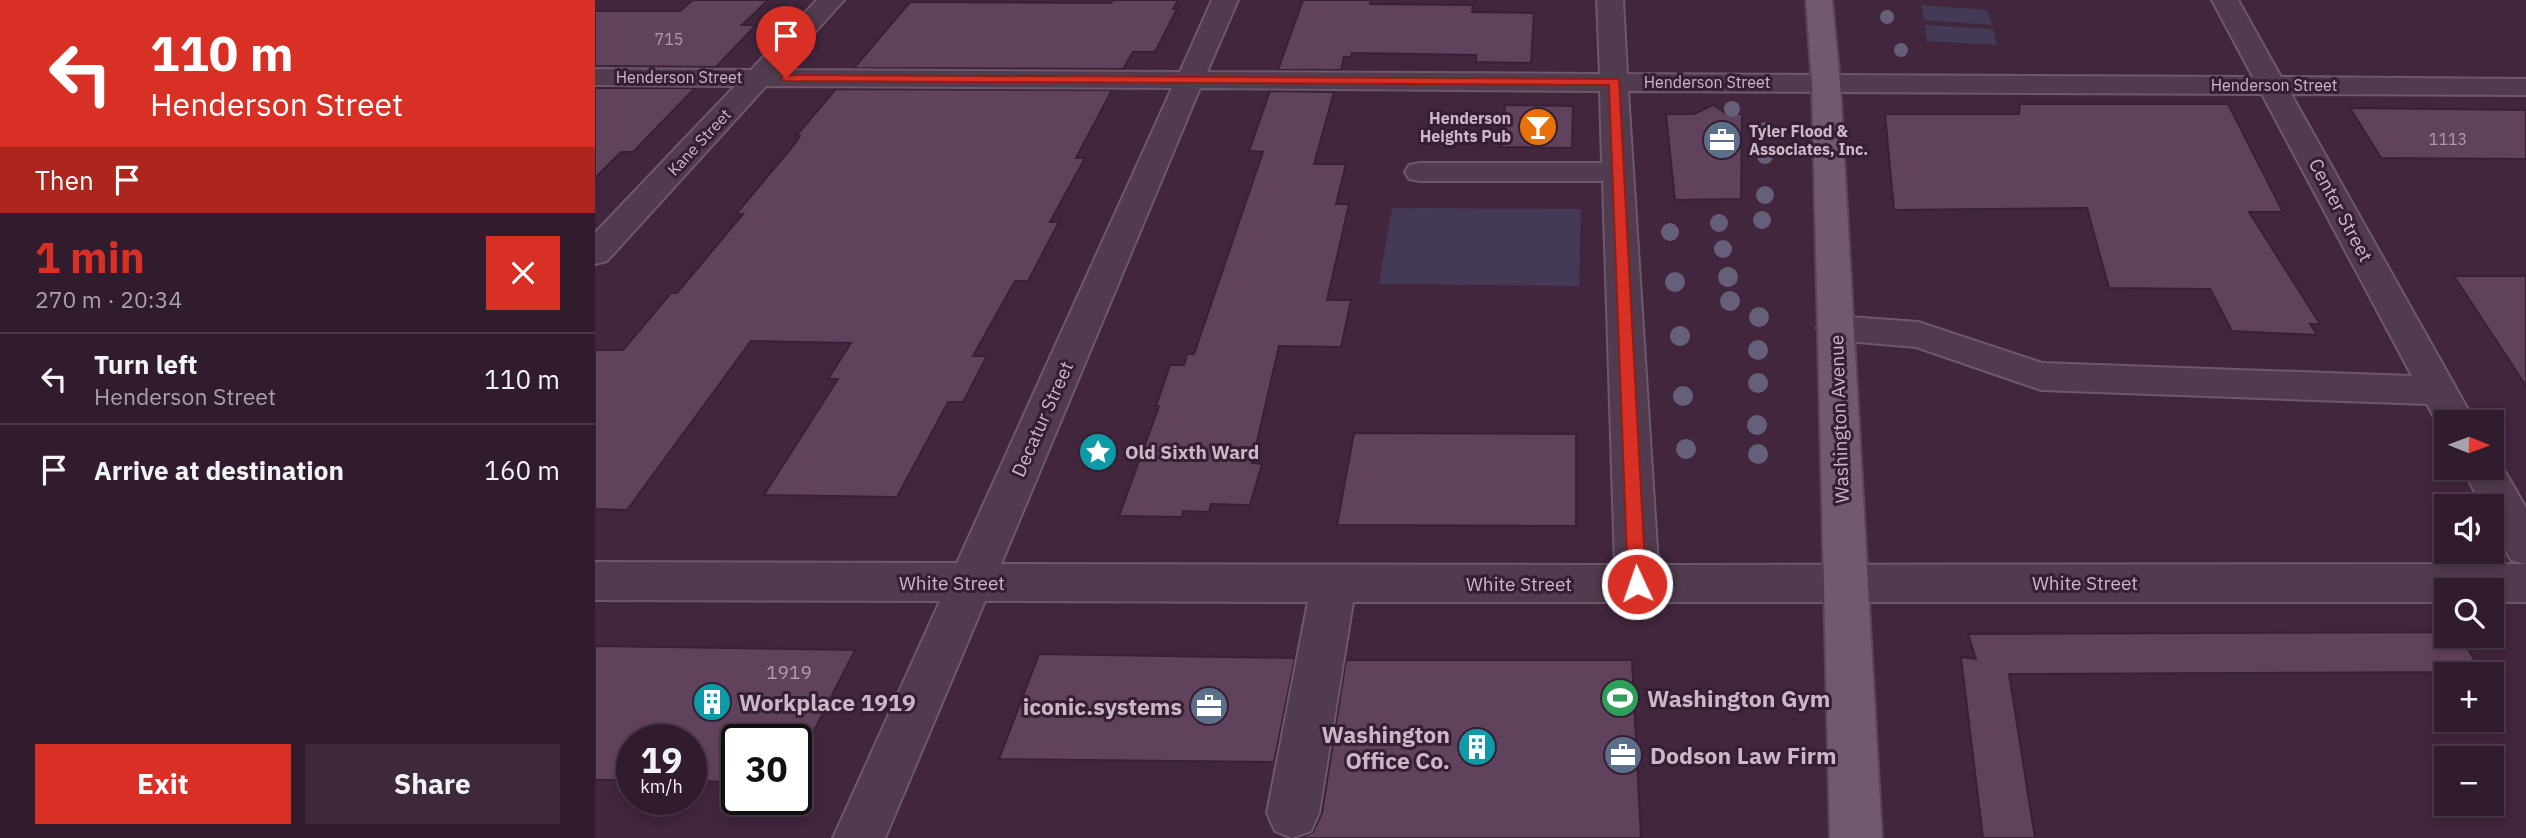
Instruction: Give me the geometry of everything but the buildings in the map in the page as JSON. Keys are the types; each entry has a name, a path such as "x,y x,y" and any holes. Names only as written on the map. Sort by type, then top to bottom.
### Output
{"main road":[{"name":"Washington Avenue","path":"1819,0 1826,83 1856,838"}],"street":[{"name":"Kane Street","path":"595,253 831,0"},
{"name":"Decatur Street","path":"859,838 1225,0"},
{"path":"1610,0 1637,584"},
{"name":"Center Street","path":"2225,0 2448,406"},
{"name":"Henderson Street","path":"595,77 2526,86"},
{"path":"1420,172 1618,172"},
{"path":"1835,327 1918,335 2041,376 2448,406"},
{"path":"2489,480 2526,547"},
{"name":"White Street","path":"595,581 2526,583"},
{"path":"1293,813 1334,583"}],"shaded area":[{"path":"1921,5 1987,10 1992,25 1924,20"},
{"path":"1925,25 1993,29 1997,45 1927,41"},
{"path":"1392,208 1581,209 1579,286 1379,284"}],"place":[{"name":"Henderson Heights Pub","path":"1538,127"},
{"name":"Tyler Flood & Associates, Inc.","path":"1722,140"},
{"name":"Old Sixth Ward","path":"1098,452"},
{"name":"Washington Gym","path":"1620,698"},
{"name":"Workplace 1919","path":"712,702"},
{"name":"iconic.systems","path":"1209,706"},
{"name":"Washington Office Co.","path":"1477,747"},
{"name":"Dodson Law Firm","path":"1623,755"}],"route":[{"path":"786,78 1615,82 1637,584"}]}
